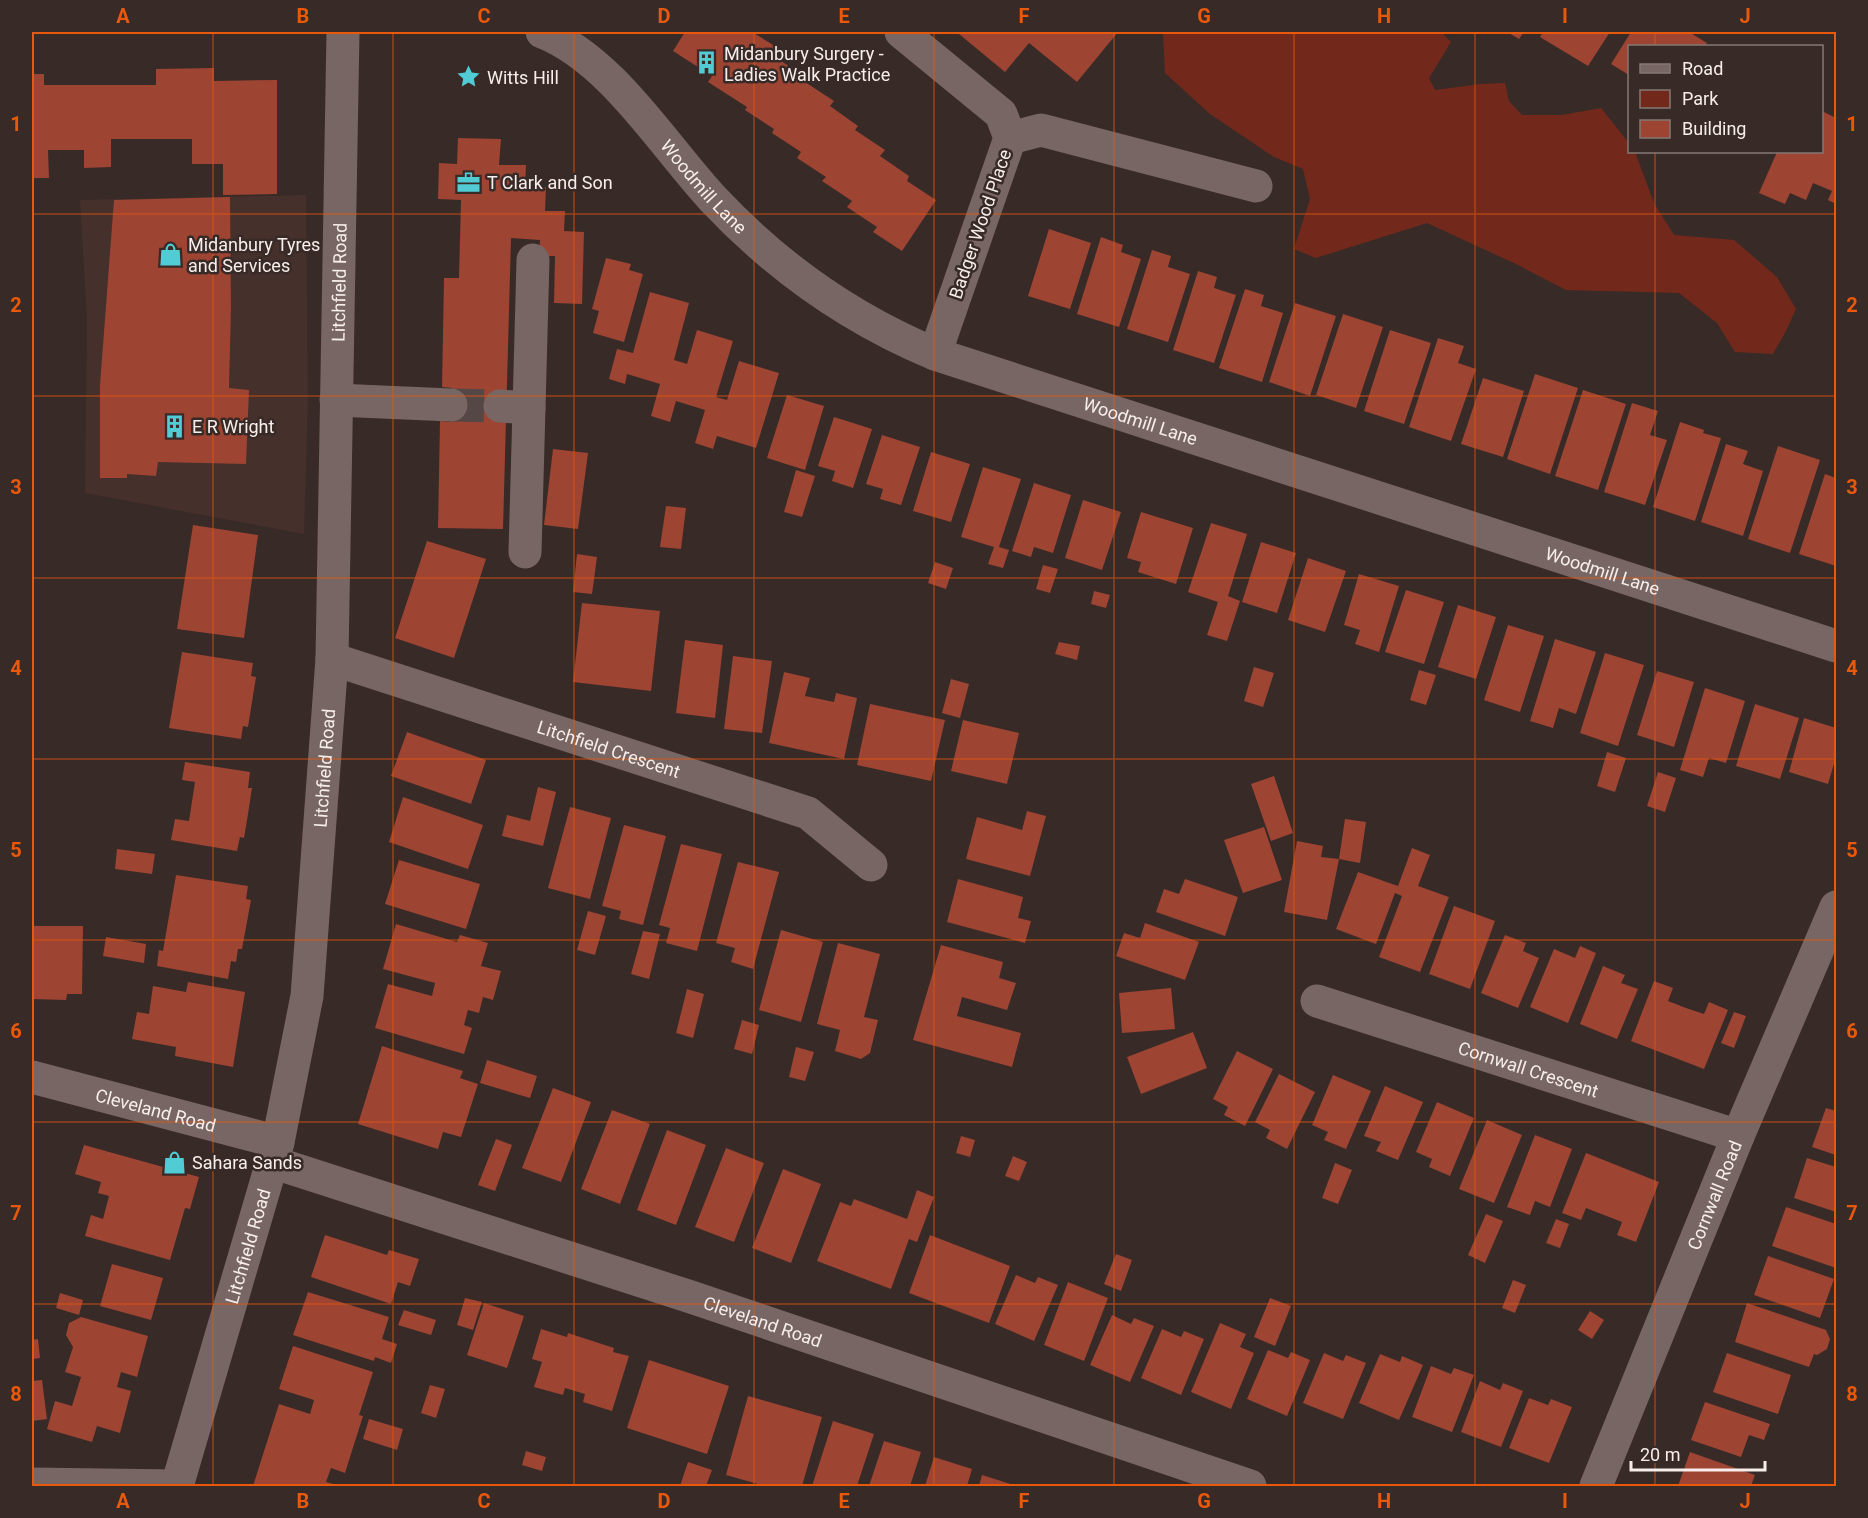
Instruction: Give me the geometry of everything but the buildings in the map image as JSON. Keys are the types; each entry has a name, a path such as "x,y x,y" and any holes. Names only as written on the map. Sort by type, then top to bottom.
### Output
{"street":[{"name":"Litchfield Road","path":"177,1486 275,1152 307,996 332,659 343,32"},
{"name":"Woodmill Lane","path":"542,32 573,48 601,71 713,199 777,259 825,295 875,326 935,354 1836,646"},
{"name":"Badger Wood Place","path":"901,32 1001,114 1010,138 935,354"},
{"path":"1010,138 1041,130 1256,186"},
{"path":"525,552 514,407 533,260"},
{"path":"336,400 451,405"},
{"name":"Litchfield Crescent","path":"332,659 808,813 871,865"},
{"name":"Cornwall Road","path":"1596,1486 1738,1136 1836,907"},
{"name":"Cornwall Crescent","path":"1317,1001 1738,1136"},
{"name":"Cleveland Road","path":"32,1077 275,1152 691,1297 1250,1486"},
{"path":"32,1484 177,1486"}],"shaded area":[{"path":"306,195 308,399 304,534 85,493 87,320 80,200"}],"green space":[{"path":"1163,32 1441,32 1451,42 1429,78 1435,90 1505,83 1509,101 1522,115 1562,115 1601,108 1628,142 1628,153 1635,153 1654,203 1674,235 1734,240 1777,277 1796,309 1773,354 1735,352 1717,323 1679,293 1566,290 1427,223 1316,258 1294,249 1310,199 1303,169 1274,157 1210,114 1165,73"}],"tunnel":[{"path":"451,405 500,406"}],"place":[{"name":"Midanbury Surgery - Ladies Walk Practice","path":"706,63"},
{"name":"Witts Hill","path":"469,77"},
{"name":"T Clark and Son","path":"469,182"},
{"name":"Midanbury Tyres and Services","path":"170,254"},
{"name":"E R Wright","path":"174,426"},
{"name":"Sahara Sands","path":"174,1162"}]}
